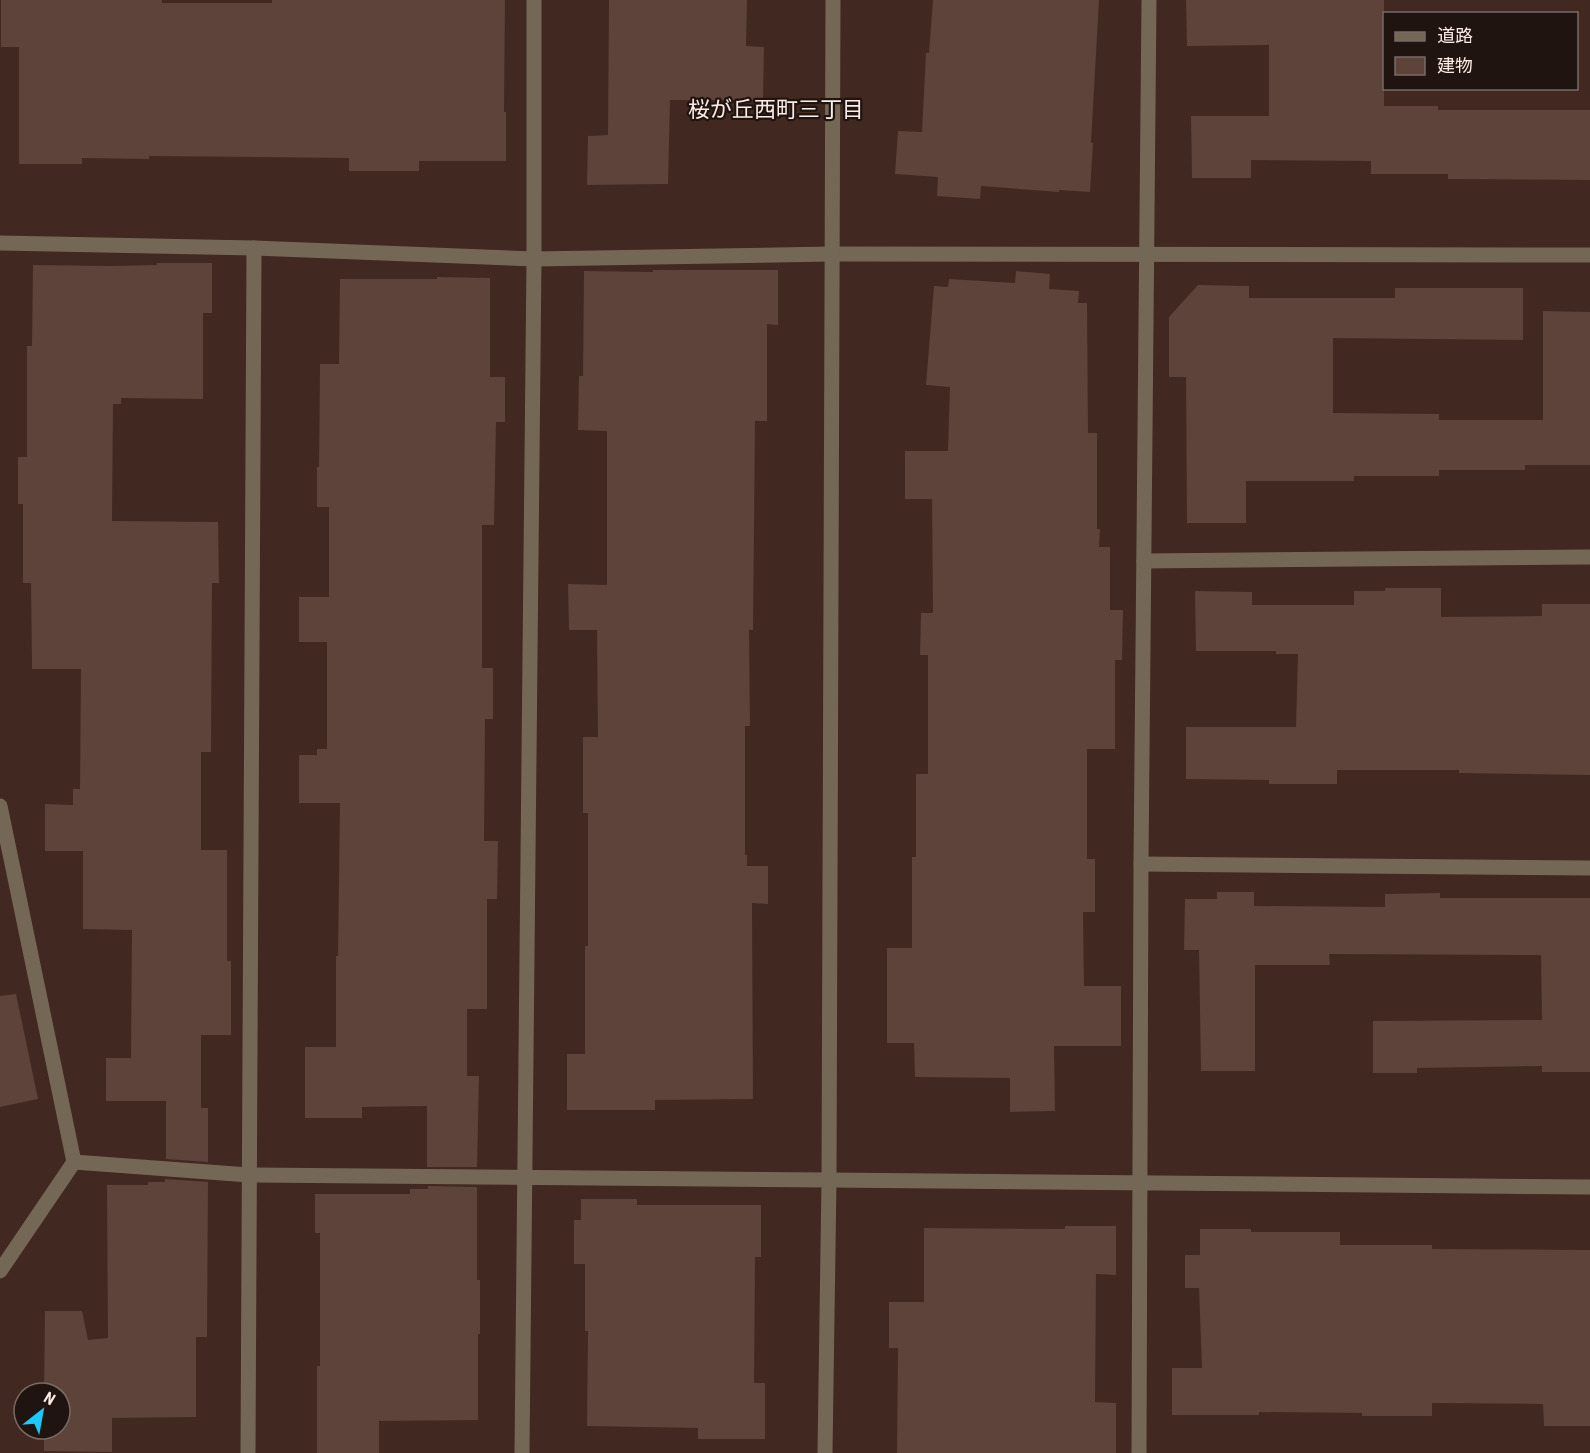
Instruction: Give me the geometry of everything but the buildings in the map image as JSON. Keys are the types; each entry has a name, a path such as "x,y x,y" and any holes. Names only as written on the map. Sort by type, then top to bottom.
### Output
{"street":[{"path":"522,1453 534,259 534,0"},
{"path":"825,1453 829,1180 833,0"},
{"path":"1139,1453 1141,864 1149,0"},
{"path":"0,243 254,248 534,259 832,254 1590,255"},
{"path":"248,1453 254,248"},
{"path":"1144,561 1590,557"},
{"path":"0,806 74,1162 0,1271"},
{"path":"1141,864 1590,868"},
{"path":"74,1162 249,1175 1590,1187"}],"district":[{"name":"桜が丘西町三丁目","path":"776,109"}]}
